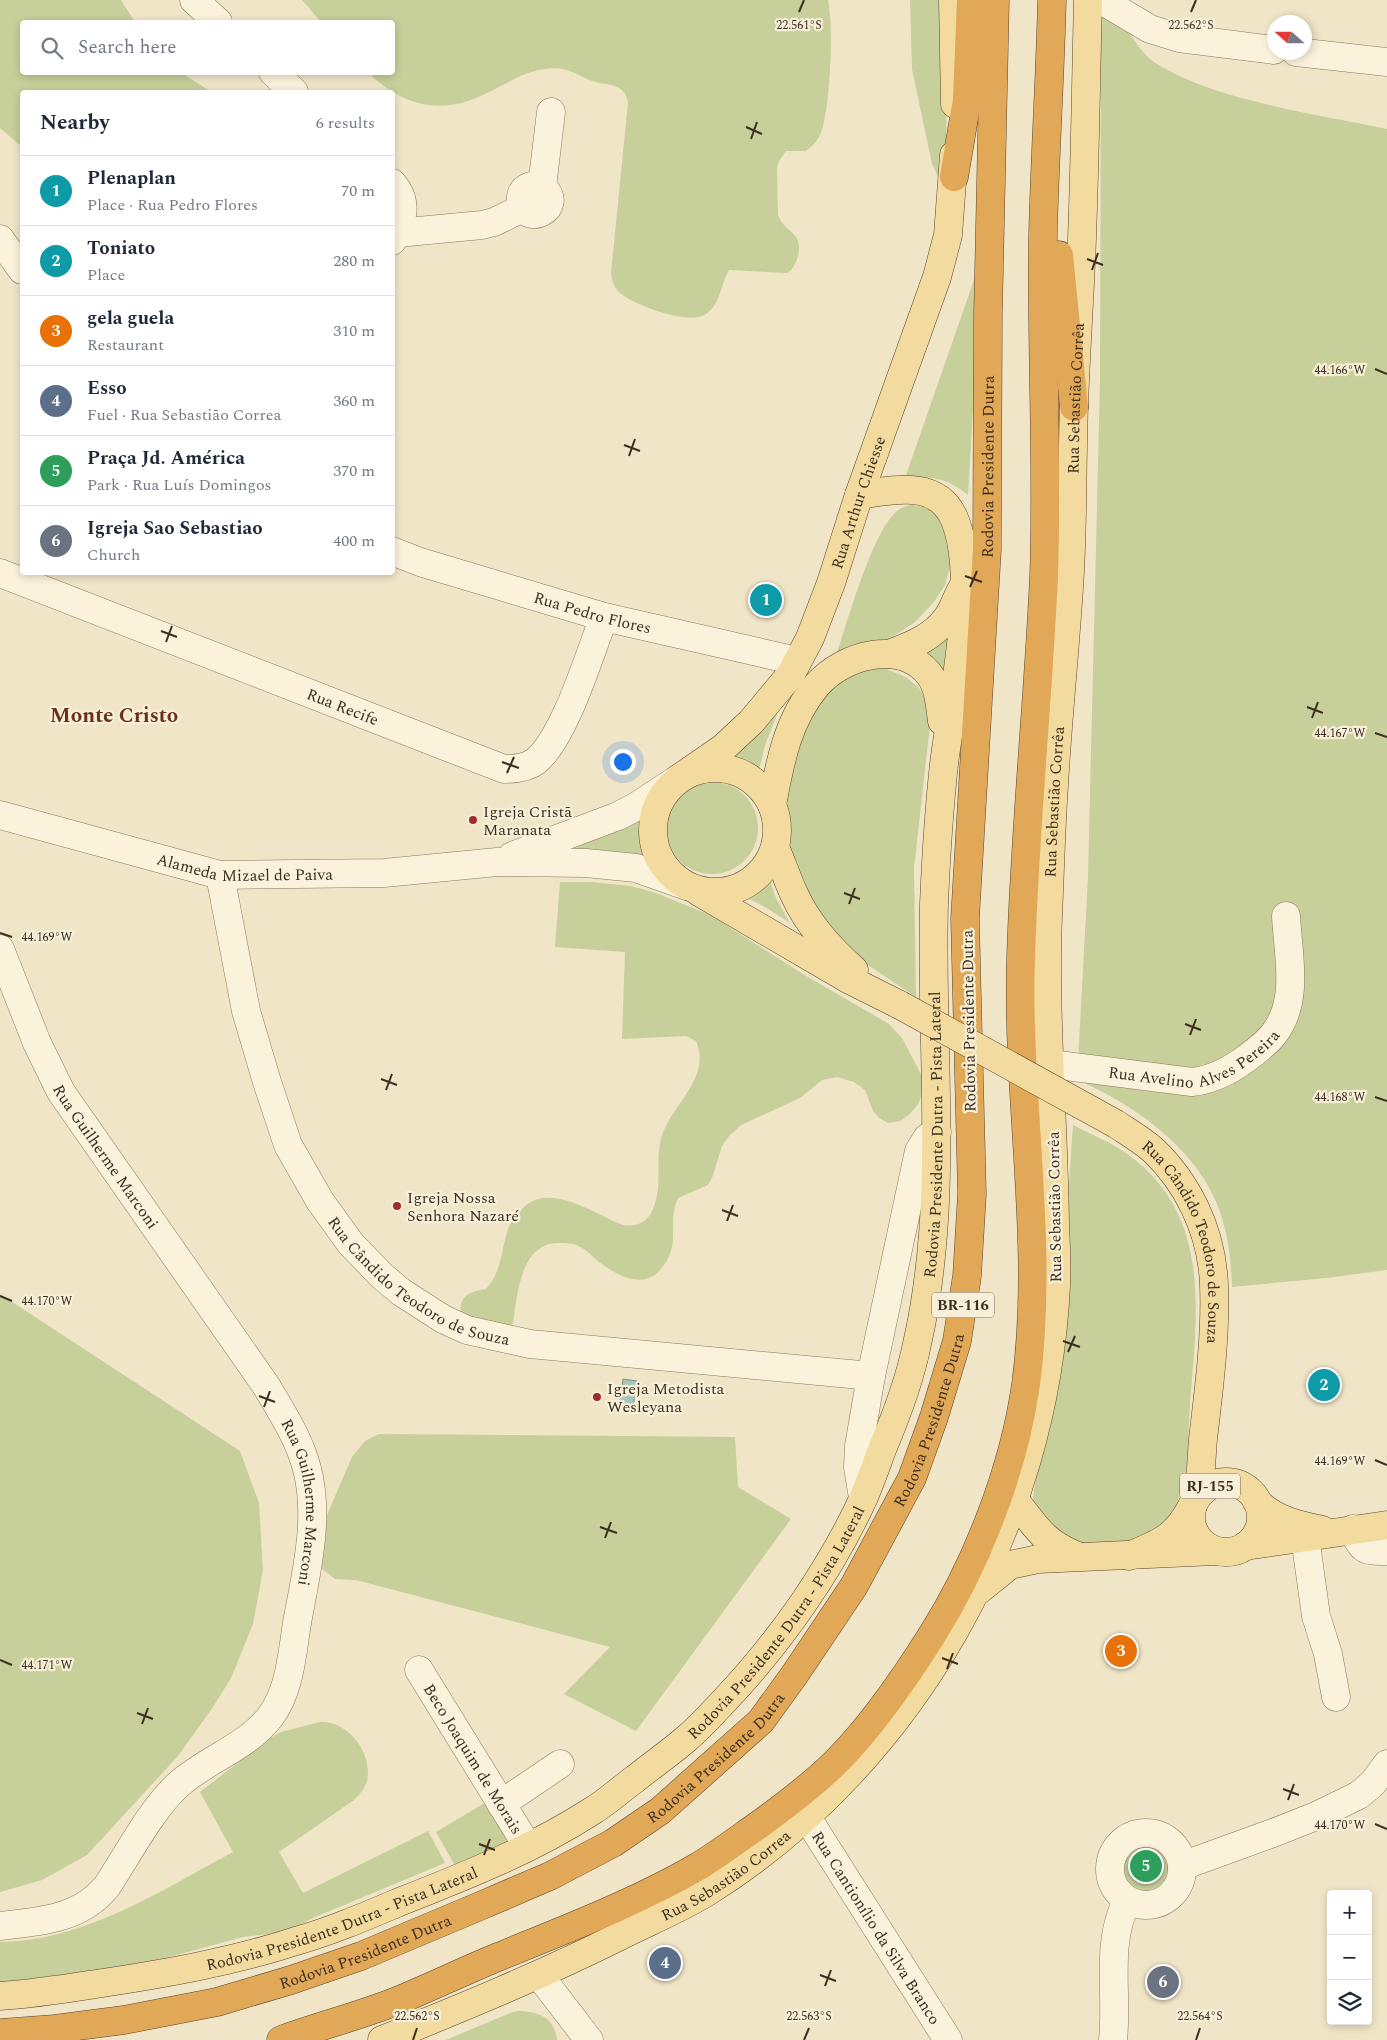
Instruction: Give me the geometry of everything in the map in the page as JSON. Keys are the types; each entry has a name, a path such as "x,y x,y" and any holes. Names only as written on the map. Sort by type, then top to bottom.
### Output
{"highway":[{"path":"954,178 967,100 971,0"},
{"name":"Rodovia Presidente Dutra","path":"0,2032 55,2029 124,2020 217,2002 291,1980 361,1956 480,1906 550,1876 613,1843 660,1811 761,1721 796,1674 854,1586 912,1478 934,1417 957,1341 967,1276 972,1194 965,918 987,549 988,315 995,0"},
{"path":"281,2040 394,2002 454,1974 583,1923 645,1894 702,1864 732,1844 790,1802 837,1762 869,1724 919,1655 947,1612 975,1558 1014,1442 1025,1387 1031,1328 1032,1276 1020,987 1024,871 1032,779 1044,574 1043,233 1052,0"},
{"path":"1051,29 1058,81 1055,216 1074,407"}],"main road":[{"path":"953,0 954,178"},
{"name":"Rua Sebastião Corrêa","path":"976,1592 996,1550 1026,1462 1048,1374 1056,1285 1055,1169 1047,946 1054,783 1070,569 1074,407 1082,242 1088,0"},
{"name":"Rua Arthur Chiesse","path":"678,780 736,738 791,674 810,638 831,583 859,496 937,277 948,234 954,178"},
{"path":"859,496 903,488 924,491 939,499 952,512 961,537 965,581 963,621 944,768"},
{"path":"888,654 921,641 939,628 948,618 965,581"},
{"path":"772,805 778,770 792,724 818,684 830,673 852,660 869,654 888,654 904,657 918,664 929,674 935,685 940,702 944,768"},
{"path":"687,886 706,892 725,892 744,885 766,866 775,847 776,828 772,805 766,795 751,779 730,769 708,768 697,770 678,780 662,797 654,818 653,839 664,867 678,881 848,979 890,999"},
{"name":"Rodovia Presidente Dutra - Pista Lateral","path":"0,1996 38,1994 140,1978 237,1957 298,1941 450,1882 528,1847 594,1810 689,1737 754,1669 791,1619 836,1550 863,1498 894,1421 917,1347 932,1262 936,1206 934,908 944,768"},
{"path":"775,847 794,894 817,932 830,948 890,999"},
{"name":"Rua Cândido Teodoro de Souza","path":"890,999 1116,1124 1152,1149 1168,1166 1195,1208 1211,1259 1214,1285 1210,1378 1200,1473 1193,1504"},
{"name":"Rua Cândido Teodoro de Souza","path":"1210,1378 1216,1446 1224,1471 1230,1480 1236,1483"},
{"name":"RJ-155","path":"1129,1556 1165,1540 1176,1531 1200,1493 1212,1485 1226,1482 1236,1483 1249,1490 1257,1502 1268,1512 1285,1521 1301,1526 1343,1531"},
{"path":"1014,1499 1033,1526 1048,1540 1077,1556"},
{"name":"RJ-155","path":"1245,1546 1256,1535 1259,1526 1260,1516 1257,1502"},
{"name":"RJ-155","path":"1193,1504 1190,1517 1193,1530 1200,1541 1215,1551"},
{"name":"RJ-155","path":"976,1592 1010,1566 1038,1559 1077,1556 1228,1552 1245,1546 1387,1525"},
{"name":"Rua Sebastião Correa","path":"382,2040 539,1975 702,1895 735,1873 806,1816 858,1765 915,1694 976,1592"}],"street":[{"path":"194,0 216,20"},
{"path":"1101,0 1150,30 1179,38 1267,49"},
{"path":"1312,54 1387,62"},
{"path":"275,75 292,90"},
{"path":"395,237 482,225 494,222 522,208 520,198 524,190 533,185 542,187 551,112"},
{"path":"395,188 402,199 404,212 395,237"},
{"path":"0,239 20,267"},
{"name":"Rua Pedro Flores","path":"395,552 420,562 604,617 797,661"},
{"name":"Rua Recife","path":"0,572 504,769 528,766 535,762 549,747 558,733 604,617"},
{"path":"497,862 618,816 678,780"},
{"name":"Alameda Mizael de Paiva","path":"0,815 220,875 384,874 497,862"},
{"path":"497,862 612,865 636,868 687,886"},
{"name":"Rua Cândido Teodoro de Souza","path":"220,875 246,1011 288,1145 320,1201 351,1244 382,1276 401,1292 443,1320 467,1330 530,1344 871,1376"},
{"name":"Rua Avelino Alves Pereira","path":"1050,1064 1192,1082 1214,1077 1236,1065 1273,1036 1288,1006 1290,988 1286,916"},
{"name":"Rua Guilherme Marconi","path":"0,949 37,1043 61,1092 267,1387 290,1426 307,1467 312,1512 309,1557 289,1668 280,1699 269,1718 248,1738 200,1768 174,1789 159,1807 107,1886 88,1905 64,1916 0,1926"},
{"path":"863,1498 858,1467 858,1453 871,1376 920,1151 927,1138 937,1132"},
{"path":"1343,1531 1366,1550 1387,1551"},
{"path":"1305,1536 1316,1616 1328,1654 1336,1698"},
{"name":"Beco Joaquim de Morais","path":"419,1670 528,1847"},
{"path":"501,1804 560,1764"},
{"path":"1182,1866 1316,1816 1359,1794 1373,1783 1385,1768"},
{"name":"Rua Cantionílio da Silva Branco","path":"806,1816 948,2040"},
{"path":"1150,1833 1168,1841 1175,1848 1182,1866 1177,1888 1160,1903 1149,1906 1137,1905 1127,1900 1114,1886 1110,1867 1116,1849 1131,1836 1150,1833"},
{"path":"1113,2040 1115,1935 1120,1913 1127,1900"},
{"path":"539,1975 580,2035"}],"green space":[{"path":"0,0 121,0 134,20 20,20 20,75 185,75 208,90 20,90 20,145 0,128"},
{"path":"302,0 828,0 831,28 830,65 827,102 822,130 816,142 806,151 786,151 779,161 777,168 778,215 798,242 798,256 795,263 787,273 729,270 714,306 704,315 696,317 659,312 634,302 618,291 611,273 628,102 621,89 592,81 568,70 554,68 528,73 467,101 452,105 436,106 422,104 395,94 395,90 390,90 371,75 395,75 395,20 319,20"},
{"path":"910,0 949,0 945,192 932,164 912,69"},
{"path":"1101,13 1126,30 1152,61 1181,77 1208,88 1268,105 1387,129 1387,1270 1232,1287 1228,1245 1221,1214 1207,1183 1193,1164 1159,1129 1139,1114 1119,1101 1077,1080 1088,877 1100,382"},
{"path":"982,257 968,495 946,481 938,479 922,478 904,481"},
{"path":"924,505 944,518 952,560 945,585 934,602 915,622 892,637 854,644 837,653 854,599 878,538 898,510 906,506"},
{"path":"950,622 946,680 918,651"},
{"path":"876,665 906,677 919,688 927,701 930,725 914,868 916,997 868,965 840,942 811,900 790,856 786,834 788,784 799,741 828,685"},
{"path":"780,707 765,745 758,774 741,762 725,757"},
{"path":"712,782 730,785 745,795 755,810 758,828 755,846 745,861 730,871 712,874 694,871 679,861 669,846 666,828 669,810 679,795 694,785"},
{"path":"641,814 638,827 644,857 574,849"},
{"path":"768,875 776,898 790,923 741,895 754,888"},
{"path":"560,882 592,882 631,886 656,893 710,915 803,974 889,1024 902,1038 921,1074 923,1087 919,1103 910,1114 900,1121 888,1123 879,1118 873,1111 865,1090 854,1082 837,1077 822,1080 800,1098 741,1125 729,1136 722,1146 708,1185 678,1198 673,1216 671,1251 660,1270 653,1276 638,1280 621,1276 576,1245 562,1243 547,1245 537,1251 529,1260 523,1272 513,1323 510,1328 461,1318 460,1311 465,1297 486,1289 491,1283 500,1262 507,1232 518,1212 535,1200 547,1198 574,1203 623,1225 633,1225 645,1220 651,1214 656,1199 659,1149 664,1130 696,1077 699,1065 696,1041 686,1036 622,1039 625,952 555,947"},
{"path":"1073,1125 1123,1151 1156,1180 1175,1208 1187,1238 1193,1269 1196,1302 1187,1460 1178,1502 1162,1524 1151,1532 1123,1542 1108,1544 1080,1542 1064,1537 1039,1512 1033,1499 1063,1271"},
{"path":"0,1294 240,1451 259,1503 263,1570 253,1624 231,1678 178,1756 87,1855 42,1880 0,1892"},
{"path":"379,1434 735,1437 738,1487 791,1519 636,1731 564,1694 610,1647 356,1580 335,1579 321,1568 327,1515 352,1457 365,1441"},
{"path":"320,1722 340,1726 356,1740 366,1760 368,1770 367,1781 360,1794 354,1800 279,1852 303,1893 428,1831 445,1863 313,1918 286,1932 243,1937 140,1965 0,1991 0,1942 62,1933 92,1923 150,1897 233,1852 200,1792 267,1740 281,1732"},
{"path":"488,1801 511,1840 458,1871 436,1832"},
{"path":"1146,1836 1158,1838 1169,1845 1176,1856 1178,1868 1176,1880 1169,1891 1158,1898 1146,1900 1134,1898 1123,1891 1116,1880 1114,1868 1116,1856 1123,1845 1134,1838"},
{"path":"518,2011 532,2012 544,2017 553,2026 557,2040 446,2040 510,2013"}],"water":[{"path":"623,1379 637,1381 633,1407 619,1406"}],"place":[{"name":"Plenaplan","path":"766,600"},
{"name":"Igreja Cristã Maranata","path":"473,820"},
{"name":"Igreja Nossa Senhora Nazaré","path":"397,1206"},
{"name":"Toniato","path":"1324,1385"},
{"name":"Igreja Metodista Wesleyana","path":"597,1397"},
{"name":"gela guela","path":"1121,1651"},
{"name":"Praça Jd. América","path":"1146,1866"},
{"name":"Esso","path":"665,1963"},
{"name":"Igreja Sao Sebastiao","path":"1163,1982"}],"district":[{"name":"Monte Cristo","path":"114,715"}]}
